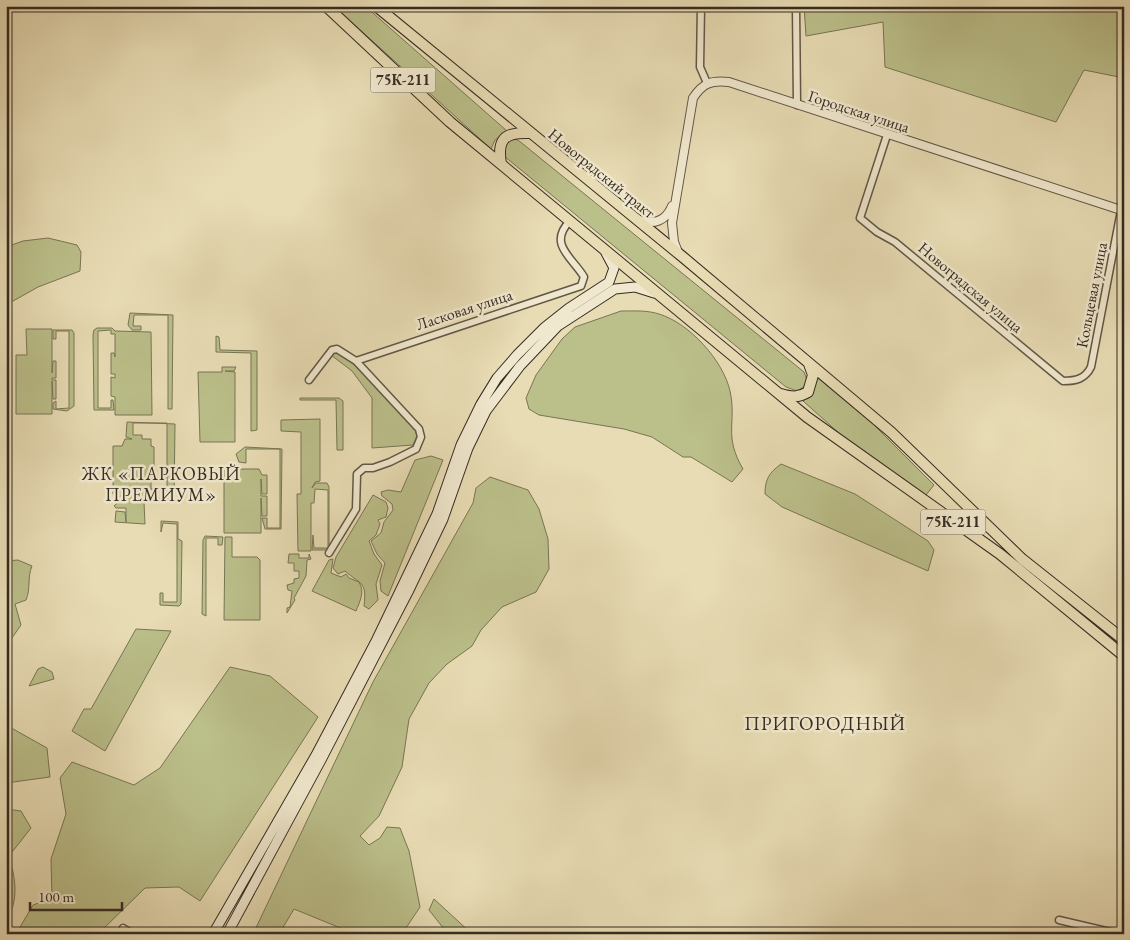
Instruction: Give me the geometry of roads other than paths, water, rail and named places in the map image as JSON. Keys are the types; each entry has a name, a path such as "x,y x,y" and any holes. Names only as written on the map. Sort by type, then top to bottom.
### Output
{"main road":[{"name":"75К-211","path":"326,6 405,82 500,164 779,393 911,492 1000,554 1124,656"},
{"name":"Новоградский тракт","path":"376,6 528,133 684,258 891,432 1022,559 1124,640"},
{"path":"500,164 501,144 506,136 516,132 528,133"},
{"path":"213,934 312,764 377,639 437,514 461,445 481,404 497,378 545,327 569,308 610,281 614,268 605,251"},
{"path":"227,934 321,760 408,592 443,519 468,448 486,411 502,388 558,326 611,291 635,287 659,295"},
{"path":"779,393 792,397 801,396 808,392 812,375 810,364"}],"street":[{"path":"684,258 678,251 672,232 674,202 694,98 706,83 700,67 701,6"},
{"path":"796,6 797,105"},
{"name":"Городская улица","path":"706,83 716,80 729,82 1123,211"},
{"name":"Новоградская улица","path":"887,135 860,218 877,232 895,242 1063,381"},
{"name":"Кольцевая улица","path":"1063,381 1075,380 1087,374 1091,367 1123,211 1124,195"},
{"path":"635,218 646,222 656,222 663,219 674,202"},
{"name":"Ласковая улица","path":"356,361 581,286 584,277 563,251 561,244 562,231 570,221"},
{"path":"309,380 332,350 338,349 356,361 419,430 421,437 416,448 373,468 360,470 357,474 356,508 329,553"},
{"path":"1059,920 1119,934"},
{"path":"123,928 132,934"}],"district":[{"name":"ЖК «ПАРКОВЫЙ ПРЕМИУМ»","path":"161,484"},
{"name":"ПРИГОРОДНЫЙ","path":"825,723"}]}
